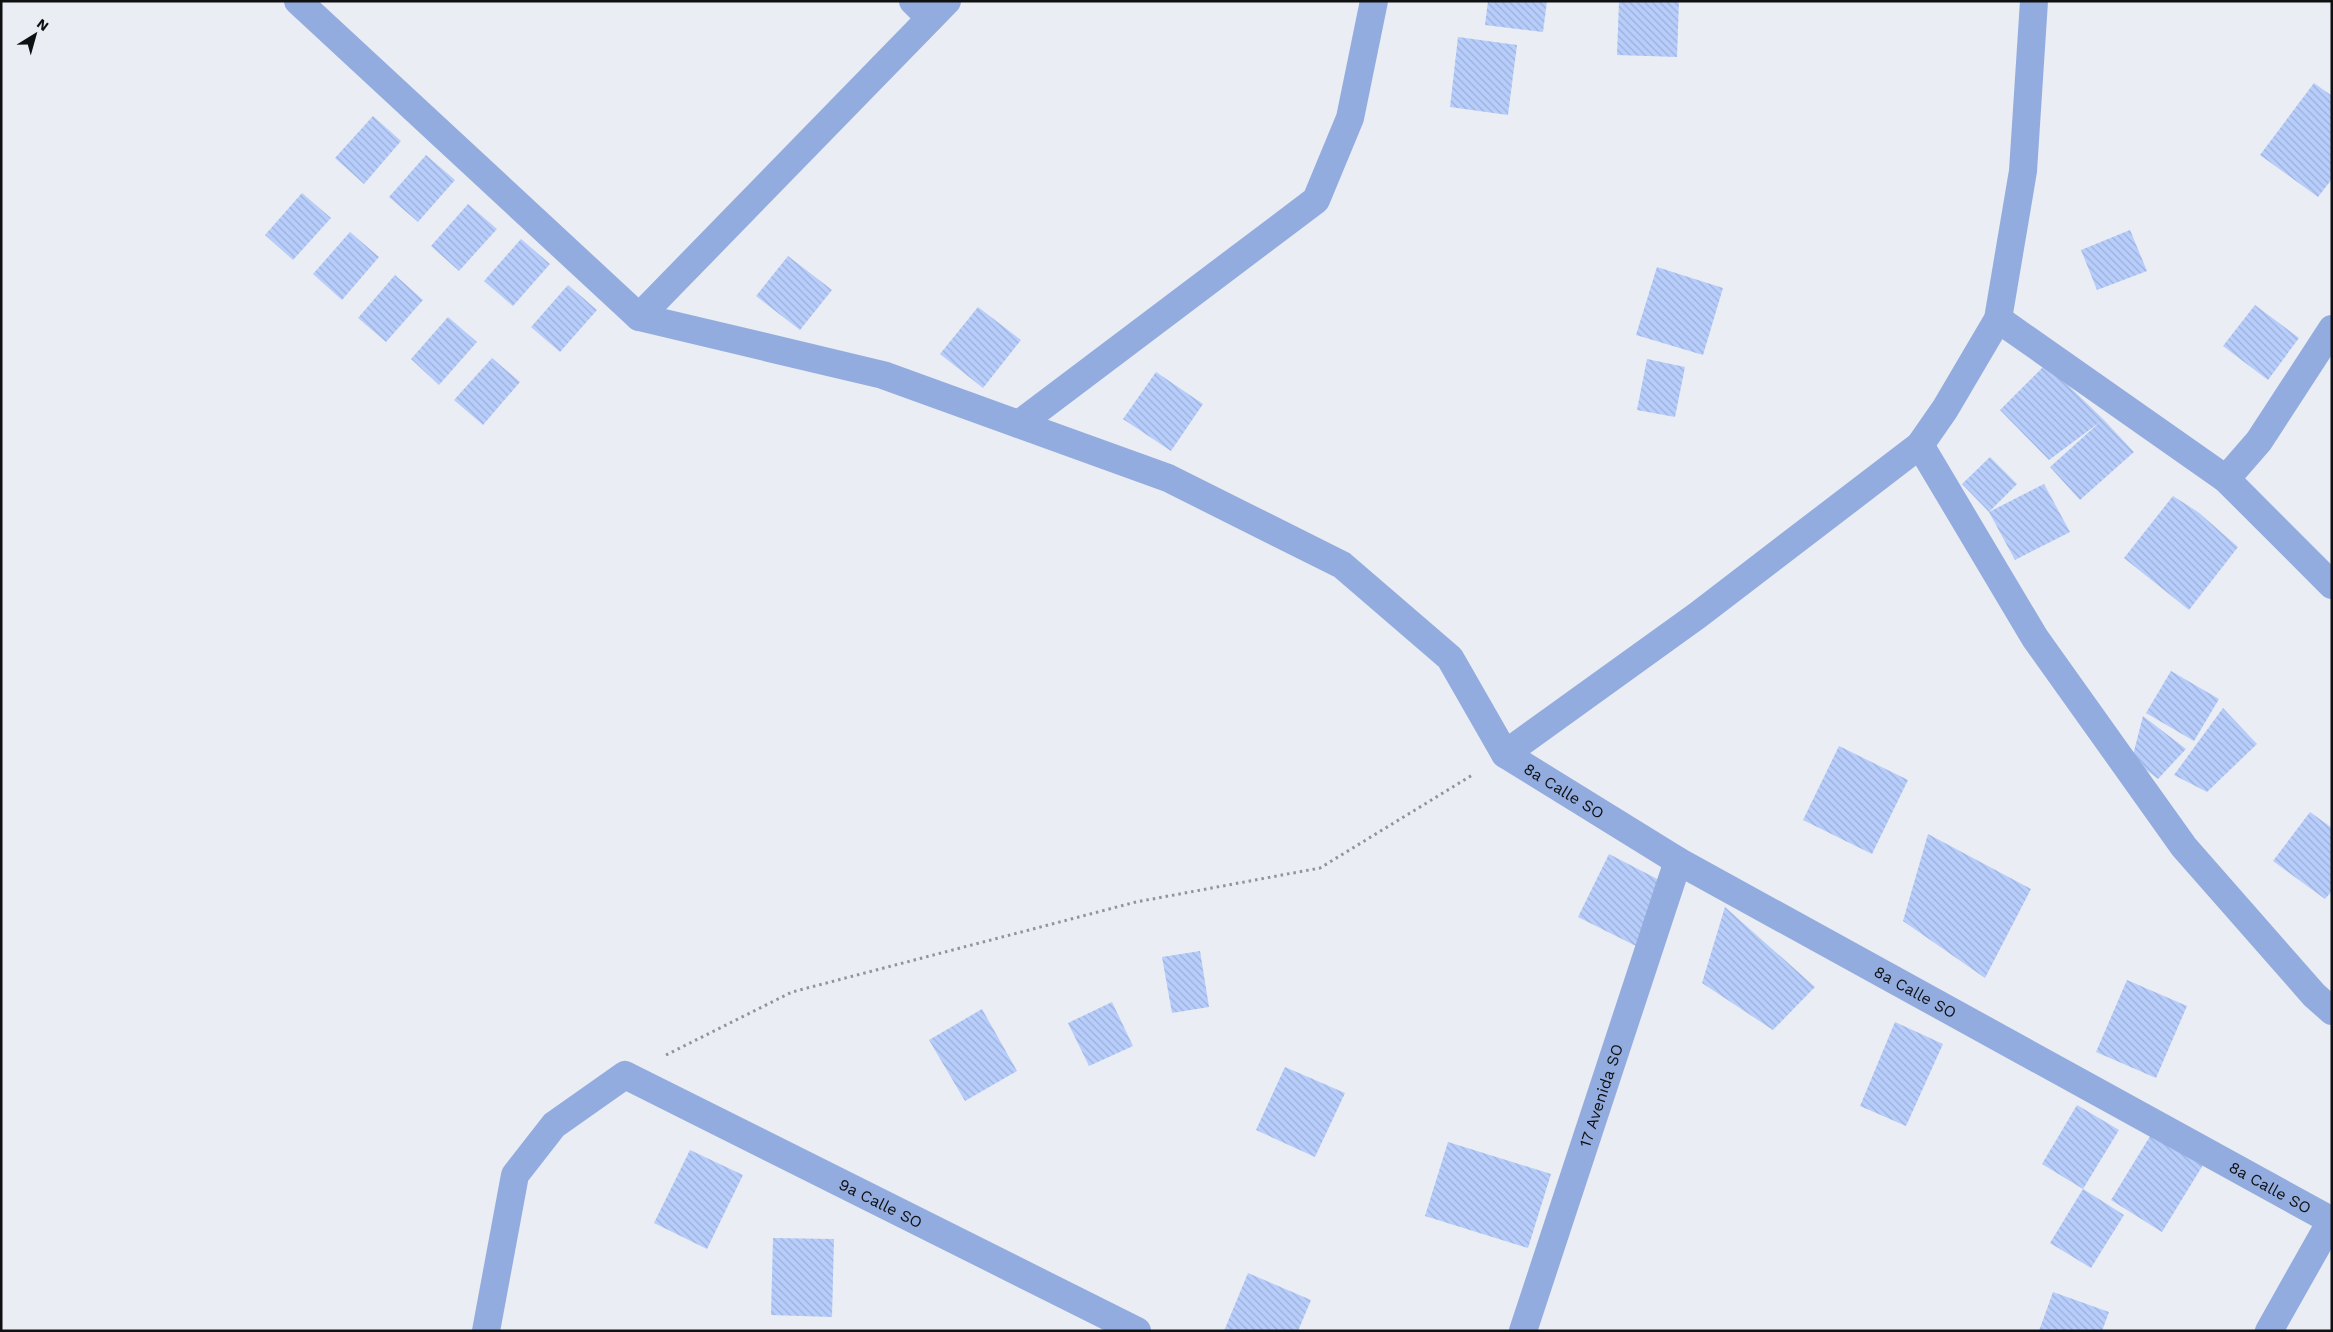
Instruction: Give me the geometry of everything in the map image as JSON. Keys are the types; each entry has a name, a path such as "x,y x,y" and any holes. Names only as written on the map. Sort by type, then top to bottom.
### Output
{"street":[{"path":"298,1 639,317 883,375 1168,478 1342,565 1450,658 1505,754 1698,615 1920,444 1946,409 1998,319 2024,171 2034,1"},
{"path":"1019,424 1316,200 1350,118 1374,1"},
{"path":"639,317 930,7"},
{"path":"1998,319 2226,479 2332,585"},
{"path":"2226,479 2259,441 2332,329"},
{"path":"1920,444 2035,638 2184,847 2314,995 2332,1011"},
{"name":"8a Calle SO","path":"1505,754 1678,861 2331,1221"},
{"name":"17 Avenida SO","path":"1523,1331 1678,861"},
{"path":"486,1331 515,1175 554,1125 625,1075"},
{"name":"9a Calle SO","path":"625,1075 1137,1331"},
{"path":"2269,1331 2331,1221"}],"path":[{"path":"625,1075 792,992 1136,902 1320,868 1505,754"}],"building":[{"path":"1488,1 1547,1 1543,32 1485,25"},
{"path":"1619,1 1679,1 1677,57 1617,55"},
{"path":"1458,37 1517,45 1508,115 1450,107"},
{"path":"2314,83 2332,96 2332,179 2318,197 2260,155"},
{"path":"373,116 401,141 364,184 335,158"},
{"path":"426,155 455,180 418,222 389,197"},
{"path":"302,193 331,218 293,260 265,235"},
{"path":"468,204 497,229 459,271 431,246"},
{"path":"2130,230 2147,271 2097,290 2081,250"},
{"path":"350,232 379,257 342,300 313,274"},
{"path":"521,239 550,264 513,306 484,281"},
{"path":"788,256 832,290 800,330 756,296"},
{"path":"1657,267 1723,288 1703,355 1636,335"},
{"path":"395,275 423,300 386,342 358,318"},
{"path":"568,285 597,310 560,352 531,327"},
{"path":"2255,305 2299,338 2268,380 2223,346"},
{"path":"978,307 1021,340 983,388 940,354"},
{"path":"448,317 477,342 439,385 411,359"},
{"path":"492,358 520,382 483,425 454,400"},
{"path":"1647,359 1685,367 1675,417 1637,410"},
{"path":"2046,364 2134,452 2080,500 2050,467 2100,422 2049,460 2000,410"},
{"path":"1156,372 1203,404 1171,451 1123,419"},
{"path":"1990,457 2017,484 1989,512 1962,484"},
{"path":"2044,484 2070,532 2015,560 1989,512"},
{"path":"2173,496 2198,512 2238,547 2189,610 2124,558"},
{"path":"2171,671 2219,699 2194,741 2146,713"},
{"path":"2223,708 2257,744 2207,792 2174,775"},
{"path":"2143,716 2186,749 2158,779 2132,759"},
{"path":"1839,746 1908,780 1872,854 1803,820"},
{"path":"2310,812 2332,828 2332,891 2325,899 2273,861"},
{"path":"1928,834 2031,889 1985,978 1903,921"},
{"path":"1609,854 1667,884 1636,946 1578,917"},
{"path":"1725,907 1815,987 1773,1030 1702,983"},
{"path":"1200,951 1209,1007 1172,1013 1162,957"},
{"path":"2127,980 2187,1006 2156,1078 2096,1052"},
{"path":"1112,1002 1133,1046 1089,1066 1068,1023"},
{"path":"982,1009 1017,1071 965,1101 929,1040"},
{"path":"1895,1022 1943,1044 1906,1126 1860,1106"},
{"path":"1285,1067 1345,1093 1315,1157 1256,1130"},
{"path":"2077,1105 2119,1130 2083,1189 2042,1164"},
{"path":"2152,1133 2203,1165 2162,1232 2111,1200"},
{"path":"1448,1142 1551,1174 1528,1248 1425,1216"},
{"path":"690,1150 743,1175 707,1249 654,1223"},
{"path":"2083,1189 2124,1215 2091,1268 2050,1243"},
{"path":"773,1238 834,1239 832,1317 771,1315"},
{"path":"1248,1273 1311,1300 1298,1331 1224,1331"},
{"path":"2053,1292 2109,1312 2102,1331 2039,1331"}]}
